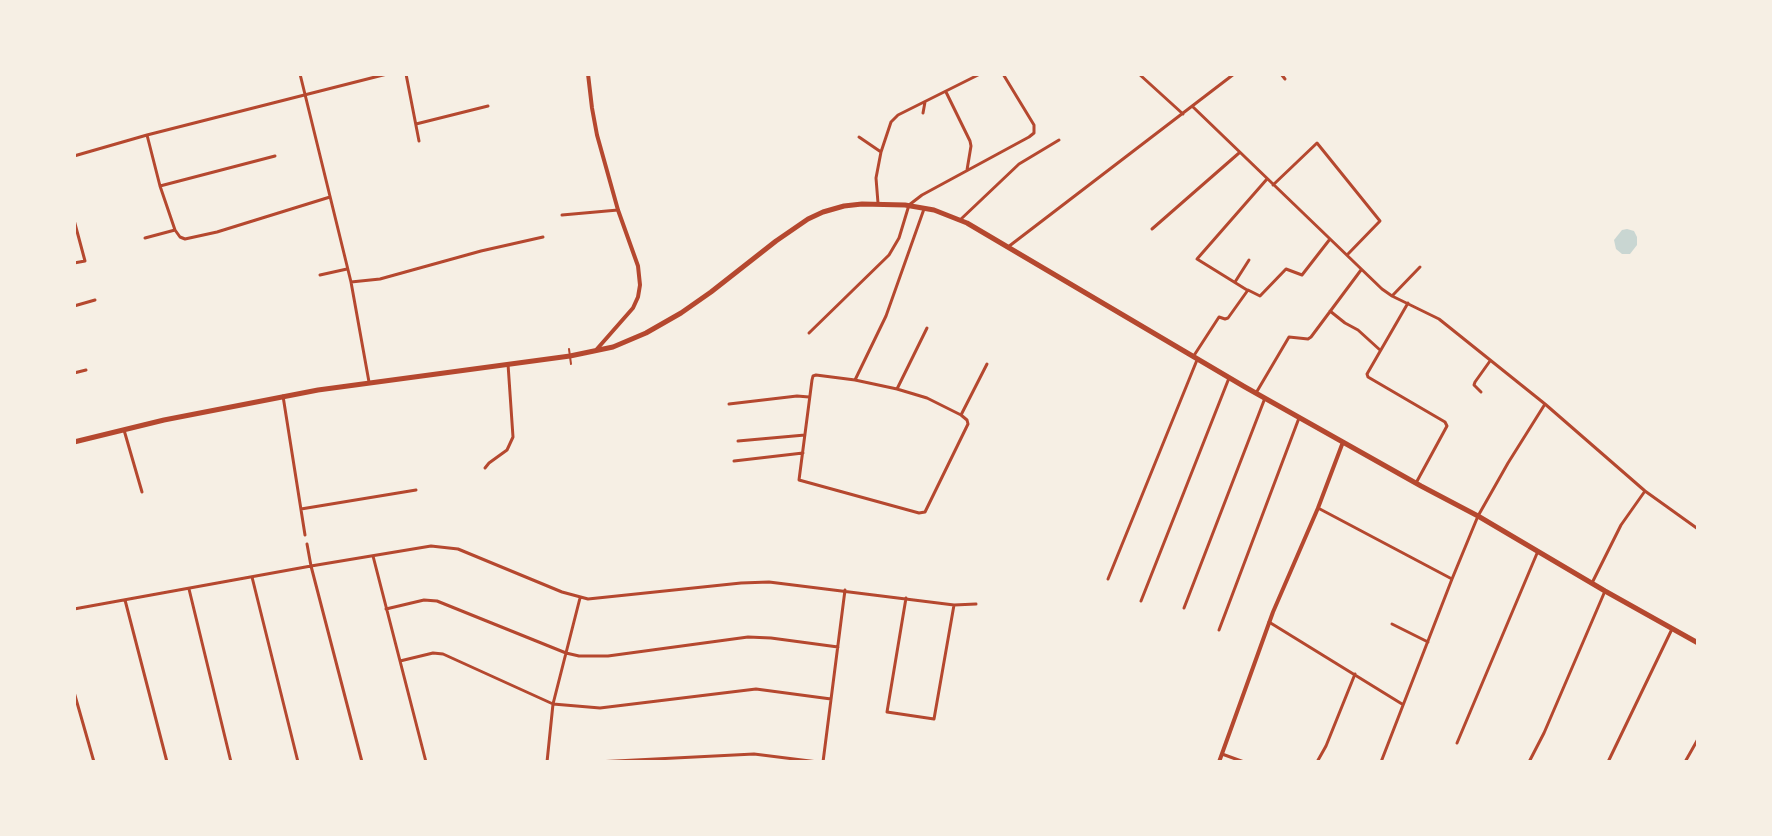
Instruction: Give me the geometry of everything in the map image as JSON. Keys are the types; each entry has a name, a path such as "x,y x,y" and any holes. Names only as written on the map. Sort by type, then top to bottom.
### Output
{"main road":[{"path":"588,74 597,135 640,278 640,291 633,308 595,352"},
{"path":"77,441 283,396 569,353 595,352 631,341 665,323 808,219 844,206 909,205 960,220 1229,378 1698,643"},
{"path":"1219,762 1269,622 1343,442"}],"street":[{"path":"300,74 351,282 369,382"},
{"path":"74,156 387,74"},
{"path":"406,74 419,141"},
{"path":"878,204 876,178 891,122 898,115 980,74"},
{"path":"809,333 889,255 899,238 909,205 1034,133 1034,125 1003,74"},
{"path":"1139,74 1183,114"},
{"path":"1008,247 1234,74"},
{"path":"1281,74 1285,79"},
{"path":"946,92 970,141 967,170"},
{"path":"923,113 925,102"},
{"path":"416,124 488,106"},
{"path":"1192,106 1392,296 1439,319 1545,404 1645,491 1698,529"},
{"path":"147,135 175,230 185,239 330,197"},
{"path":"859,137 881,152"},
{"path":"960,220 1019,164 1059,140"},
{"path":"1273,185 1317,143 1380,221 1347,255"},
{"path":"1152,229 1239,153"},
{"path":"160,186 275,156"},
{"path":"1267,179 1197,259 1260,296 1286,269 1302,275 1330,239"},
{"path":"855,380 886,316 924,208"},
{"path":"562,215 618,210"},
{"path":"74,220 85,261 74,263"},
{"path":"145,238 175,230"},
{"path":"351,282 380,279 543,237"},
{"path":"1235,282 1249,260"},
{"path":"1392,296 1420,267"},
{"path":"320,275 347,269"},
{"path":"1256,393 1289,337 1308,339 1361,269"},
{"path":"1108,579 1195,358 1218,318 1228,318 1248,290"},
{"path":"74,306 95,300"},
{"path":"1408,303 1367,373 1368,377 1447,426 1416,483"},
{"path":"1330,311 1380,350"},
{"path":"897,389 927,328"},
{"path":"569,353 571,364"},
{"path":"1481,392 1474,385 1490,361"},
{"path":"485,468 507,450 513,437 508,364"},
{"path":"961,415 987,364"},
{"path":"74,373 86,370"},
{"path":"813,376 855,380 897,389 927,398 961,415 968,424 925,512 800,482 798,478 813,376"},
{"path":"1141,601 1229,378"},
{"path":"283,396 305,535"},
{"path":"729,404 809,397"},
{"path":"1184,608 1265,398"},
{"path":"208,403 210,414"},
{"path":"1381,762 1478,516 1545,404"},
{"path":"1219,630 1299,418"},
{"path":"124,429 142,492"},
{"path":"738,441 805,435"},
{"path":"734,461 803,453"},
{"path":"301,509 416,490"},
{"path":"1592,583 1621,525 1645,491"},
{"path":"1318,508 1452,579"},
{"path":"307,544 362,762"},
{"path":"74,609 431,546 458,549 580,598 598,599 769,582 954,605 976,604"},
{"path":"1457,743 1538,551"},
{"path":"373,556 426,762"},
{"path":"252,577 298,762"},
{"path":"189,589 231,762"},
{"path":"596,762 754,754 820,762 845,590"},
{"path":"1529,762 1605,591"},
{"path":"547,762 553,704 580,598"},
{"path":"906,598 887,712 934,719 954,605"},
{"path":"125,600 167,762"},
{"path":"386,609 424,600 437,601 579,656 608,656 748,637 838,647"},
{"path":"1269,622 1403,704"},
{"path":"1392,624 1428,642"},
{"path":"1608,762 1672,629"},
{"path":"400,661 433,653 443,654 553,704 610,708 756,689 831,699"},
{"path":"1317,762 1355,674"},
{"path":"74,692 94,762"},
{"path":"1685,762 1698,739"},
{"path":"1222,754 1244,762"}],"shaded area":[{"path":"1622,230 1634,231 1637,245 1630,254 1622,254 1616,249 1614,240"}]}
